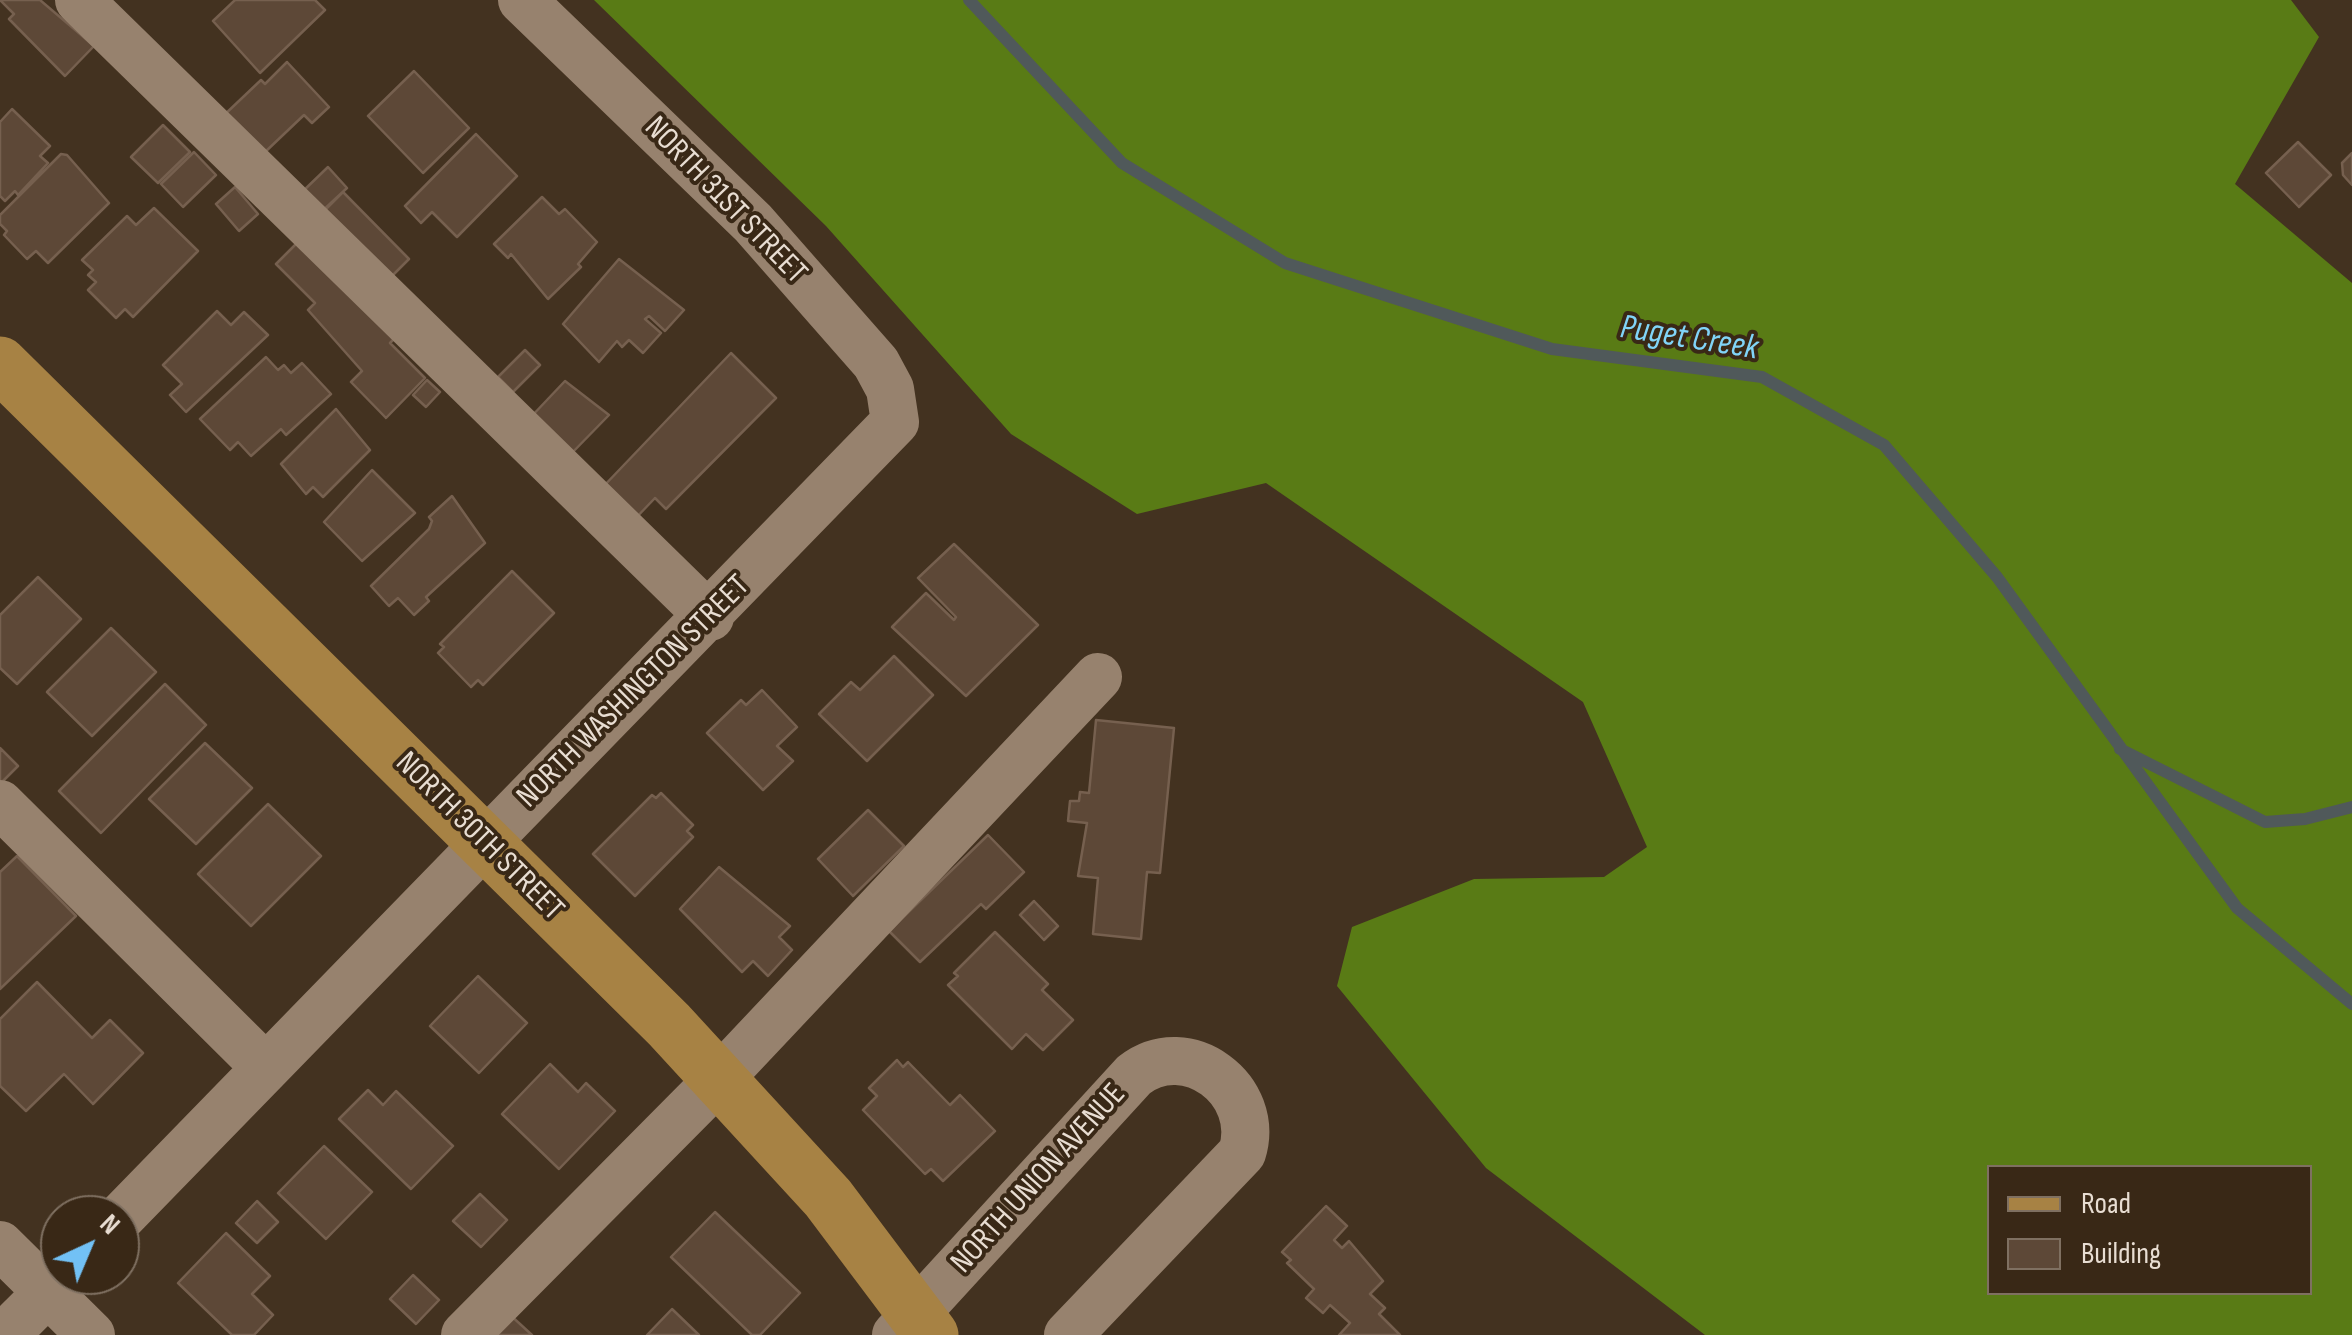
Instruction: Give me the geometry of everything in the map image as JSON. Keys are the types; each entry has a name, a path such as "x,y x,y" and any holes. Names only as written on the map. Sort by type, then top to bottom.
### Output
{"main road":[{"name":"NORTH 30TH STREET","path":"0,364 719,1078 828,1198 915,1328"}],"street":[{"path":"80,0 710,617"},
{"name":"NORTH 31ST STREET","path":"522,0 753,223 876,363 890,388 894,422"},
{"name":"NORTH WASHINGTON STREET","path":"140,1197 484,842 710,617 894,422"},
{"path":"465,1335 719,1078 1098,677"},
{"path":"0,804 265,1067"},
{"name":"NORTH UNION AVENUE","path":"915,1328 1149,1063 1170,1059 1211,1072 1244,1110 1248,1132 1242,1153 1068,1335"},
{"path":"0,1245 40,1273"},
{"path":"5,1335 45,1295"},
{"path":"64,1295 91,1335"}],"green space":[{"path":"594,0 2291,0 2319,37 2235,184 2352,283 2352,1335 1705,1335 1486,1168 1337,986 1352,927 1474,879 1604,877 1647,847 1583,702 1266,483 1137,514 1011,434 826,226"}],"building":[{"path":"0,0 40,0 94,46 65,76 9,19 14,14"},
{"path":"235,0 315,0 325,10 260,73 213,21"},
{"path":"287,62 329,107 312,123 304,115 263,154 221,118 261,80 265,84"},
{"path":"414,71 469,128 423,173 368,116"},
{"path":"12,109 50,146 40,156 48,163 18,195 15,191 5,201 0,196 0,122"},
{"path":"163,125 190,152 158,183 131,157"},
{"path":"476,134 517,176 457,237 432,212 421,223 405,206"},
{"path":"2298,142 2331,175 2299,207 2266,173"},
{"path":"194,152 216,175 183,207 161,184"},
{"path":"2352,153 2352,185 2343,175 2342,163"},
{"path":"61,154 67,155 109,203 48,263 36,251 27,259 4,235 7,231 0,224 0,215"},
{"path":"328,167 347,188 319,214 300,194"},
{"path":"235,187 258,214 239,231 216,204"},
{"path":"343,192 409,259 388,280 322,213"},
{"path":"542,197 559,214 565,209 597,242 578,264 581,267 548,299 511,254 508,258 494,244"},
{"path":"154,208 198,251 133,317 125,309 116,318 88,290 96,282 88,275 93,270 82,260 127,216 136,225"},
{"path":"297,243 394,339 390,343 425,378 386,418 351,382 362,371 308,310 315,303 276,264"},
{"path":"619,259 684,310 665,331 649,316 645,319 661,333 643,353 629,340 622,347 617,341 599,362 563,324"},
{"path":"217,311 231,325 244,312 268,335 186,412 170,395 182,384 163,365"},
{"path":"525,350 540,365 513,392 498,377"},
{"path":"731,353 776,398 666,509 655,498 632,522 600,490"},
{"path":"266,357 278,370 284,365 291,373 302,363 331,394 286,435 281,429 251,456 238,442 230,450 200,419"},
{"path":"427,380 440,392 426,407 413,395"},
{"path":"565,381 609,415 568,457 529,419"},
{"path":"336,409 370,450 323,497 313,487 306,494 281,464"},
{"path":"372,470 415,513 362,561 324,522"},
{"path":"452,496 485,543 426,597 429,601 414,615 398,598 389,606 371,586 429,529 429,517"},
{"path":"954,544 1038,625 966,696 892,627 926,593 954,620 956,617 918,578"},
{"path":"512,571 554,613 483,685 478,680 471,687 438,653 444,647 440,644"},
{"path":"38,577 81,619 17,684 0,668 0,615"},
{"path":"111,628 156,672 92,736 47,692"},
{"path":"894,656 933,695 867,761 819,714 851,682 860,690"},
{"path":"165,684 206,725 101,833 59,791"},
{"path":"762,690 797,727 777,746 793,761 763,790 707,733 741,700 746,705"},
{"path":"1096,720 1174,728 1160,873 1147,872 1141,939 1093,934 1098,878 1078,876 1087,823 1068,821 1070,801 1079,801 1080,792 1089,793"},
{"path":"205,743 252,788 196,844 149,799"},
{"path":"0,748 18,766 1,783 0,782"},
{"path":"661,793 693,825 687,831 693,837 635,896 593,854 652,795 656,798"},
{"path":"268,804 321,856 251,926 198,874"},
{"path":"868,810 904,846 853,896 818,859"},
{"path":"988,835 1024,872 986,909 981,904 920,962 889,931"},
{"path":"17,856 76,916 0,989 0,872"},
{"path":"719,867 790,926 779,937 792,950 768,976 753,961 742,972 680,909"},
{"path":"1034,901 1058,926 1044,940 1020,915"},
{"path":"995,932 1048,984 1042,990 1073,1020 1043,1050 1026,1034 1012,1049 948,985 958,976 954,973"},
{"path":"478,976 527,1023 479,1073 430,1026"},
{"path":"37,982 92,1038 110,1020 143,1053 93,1104 64,1074 26,1111 0,1086 0,1019"},
{"path":"897,1060 903,1067 908,1062 950,1105 960,1095 995,1131 943,1181 931,1169 925,1174 863,1110 877,1096 869,1088"},
{"path":"550,1064 578,1092 586,1083 615,1111 559,1169 502,1114"},
{"path":"368,1090 383,1105 396,1091 453,1146 411,1189 339,1119"},
{"path":"324,1146 372,1192 326,1239 278,1193"},
{"path":"480,1194 507,1220 481,1247 453,1221"},
{"path":"257,1201 278,1222 257,1243 236,1223"},
{"path":"1326,1206 1347,1226 1334,1240 1342,1248 1349,1241 1383,1281 1370,1294 1385,1308 1379,1314 1400,1335 1339,1335 1350,1323 1330,1305 1323,1313 1306,1298 1314,1289 1287,1263 1291,1260 1282,1252"},
{"path":"715,1212 800,1293 760,1335 752,1335 671,1257"},
{"path":"226,1233 270,1276 252,1294 273,1315 254,1335 232,1335 178,1283"},
{"path":"413,1275 439,1300 416,1324 390,1299"},
{"path":"672,1309 699,1335 647,1335"},
{"path":"508,1313 532,1335 486,1335"}],"waterway":[{"name":"Puget Creek","path":"969,0 1122,163 1285,263 1552,349 1762,377 1884,445 1997,577 2237,908 2352,1004"},
{"path":"2120,749 2265,822 2305,819 2352,807"}]}
